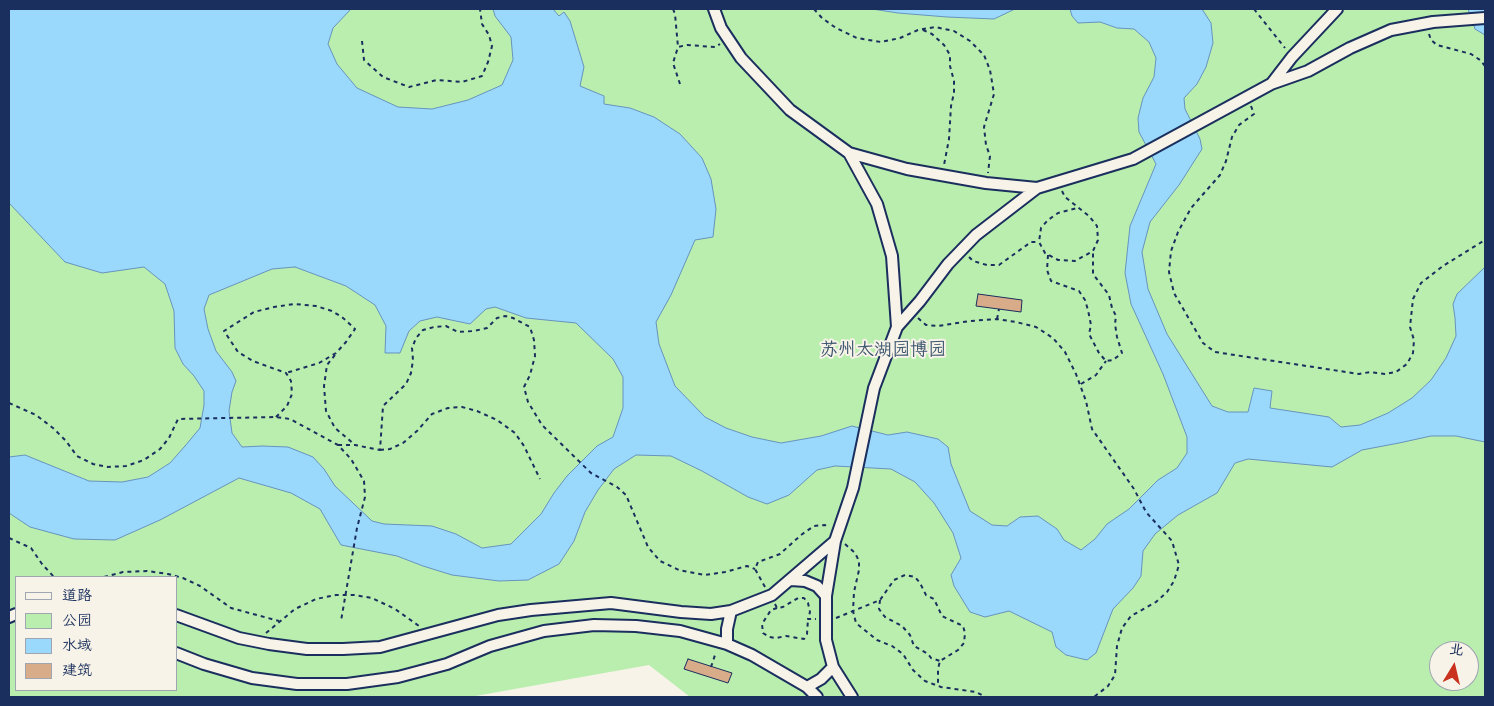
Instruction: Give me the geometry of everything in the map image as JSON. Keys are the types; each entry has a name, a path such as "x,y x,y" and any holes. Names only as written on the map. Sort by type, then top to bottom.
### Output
{"street":[{"path":"714,9 720,28 741,58 790,110 849,153 907,169 986,183 1037,188"},
{"path":"1271,84 1292,57 1337,9"},
{"path":"852,697 832,667 826,640 824,619 826,596 836,538 854,488 874,388 897,327 948,264 976,235 1037,188 1133,159 1271,84 1308,71 1350,48 1390,30 1425,24 1485,18"},
{"path":"849,153 877,204 892,256 897,327"},
{"path":"178,616 258,642 307,648 343,649 380,647 498,615 569,606 611,603 711,614 731,611 772,595 836,538"},
{"path":"791,580 811,583 817,586 826,596"},
{"path":"727,644 727,629 731,611"},
{"path":"178,654 204,664 252,678 297,684 347,684 398,677 447,664 490,646 544,631 594,625 636,626 680,631 727,644 752,655 807,687 816,697"},
{"path":"807,687 821,679 832,667"}],"path":[{"path":"362,41 364,60 382,77 409,87 437,80 462,82 482,76 492,46 489,35 482,24 480,9"},
{"path":"673,9 678,47 674,62 680,84"},
{"path":"814,9 822,18 836,28 857,38 881,42 935,27 954,31 970,41 984,55 990,70 994,94 984,127 986,145 990,156 986,183"},
{"path":"1254,9 1292,57"},
{"path":"1425,24 1431,40 1437,45 1471,54 1485,66"},
{"path":"921,30 932,34 944,45 950,55 950,66 954,81 949,139 942,175"},
{"path":"678,47 687,45 715,47 729,40"},
{"path":"1248,96 1254,114 1238,125 1232,137 1226,161 1220,175 1191,208 1178,232 1171,251 1169,272 1174,293 1203,343 1214,352 1359,374 1396,372 1407,364 1413,353 1414,340 1410,327 1413,299 1421,283 1443,266 1485,240"},
{"path":"1057,182 1065,197 1097,226 1098,240 1093,251 1093,274 1109,295 1116,316 1117,337 1122,353 1113,360 1106,361 1096,375 1080,384"},
{"path":"1077,208 1058,213 1048,220 1041,228 1038,242 1045,253 1058,260 1074,261 1093,251"},
{"path":"962,250 973,261 987,265 999,265 1031,242 1038,242"},
{"path":"1048,255 1047,270 1051,281 1079,291 1085,300 1091,325 1089,334 1099,353 1106,361"},
{"path":"336,353 319,363 286,373 253,361 238,352 224,331 254,312 294,304 316,306 332,311 342,317 354,329 346,342 327,365 324,386 326,411 335,428 355,445"},
{"path":"997,319 999,309"},
{"path":"910,312 926,324 932,325 997,319 1016,322 1036,327 1053,338 1065,352 1080,384 1092,429 1134,489 1146,512 1172,541 1177,552 1179,565 1174,581 1167,592 1156,602 1131,616 1122,628 1117,646 1115,675 1108,686 1095,697"},
{"path":"380,450 382,406 406,384 411,373 412,348 416,338 423,330 446,326 458,332 474,331 487,328 497,318 504,316 514,318 530,327 534,340 535,356 524,388 528,402 536,416 542,425 591,473 626,495 648,547 660,561 679,570 706,575 747,566 755,570 761,582 772,595 777,608"},
{"path":"276,416 287,406 292,394 291,381 286,373"},
{"path":"9,403 36,415 53,428 77,456 92,464 108,467 126,466 144,460 160,449 169,438 178,419 276,416 290,419 338,445 351,460 364,481 365,497 357,528 341,621"},
{"path":"338,445 355,445 380,450 390,449 403,443 432,414 448,408 462,407 497,420 515,433 524,446 540,479"},
{"path":"755,570 758,562 780,554 814,526 825,525 836,538 855,553 858,561 859,570 854,592 853,611 856,623 877,640 892,646 903,654 912,670 925,681 938,686 976,692 986,697"},
{"path":"9,538 31,548 53,576"},
{"path":"108,576 123,572 147,571 176,576"},
{"path":"938,686 940,662 958,650 964,643 965,633 963,626 942,616 934,599 926,595 915,576 904,575 894,580 880,600 879,609 885,617 902,626 910,635 914,646 940,662"},
{"path":"178,577 200,586 231,608 279,621"},
{"path":"258,642 294,609 316,599 346,594 372,598 395,609 414,621 428,634"},
{"path":"798,598 804,598 808,603 810,612 807,634 804,639 786,636 769,637 763,633 762,624 771,610 777,608 783,607 798,598"},
{"path":"808,619 834,618 880,600"}],"green space":[{"name":"苏州太湖园博园","path":"9,9 1485,9 1485,697 690,697 649,665 470,697 9,697"}],"water":[{"path":"9,9 351,9 333,28 328,44 337,64 357,88 398,107 432,109 468,100 502,85 513,60 511,37 495,16 493,9 553,9 559,16 564,12 570,21 584,67 580,86 604,96 604,104 630,108 654,117 680,134 702,158 711,179 716,209 713,237 695,240 671,295 656,322 659,344 675,386 705,417 726,428 752,437 781,443 821,436 852,426 888,435 907,432 938,439 948,447 951,464 970,511 992,525 1007,526 1020,517 1038,516 1057,529 1064,540 1081,550 1095,539 1107,524 1129,509 1158,480 1177,468 1187,453 1187,437 1163,374 1131,304 1125,273 1130,226 1156,164 1139,132 1138,118 1143,98 1154,77 1156,58 1149,42 1134,29 1117,28 1100,22 1078,23 1072,16 1070,9 1202,9 1211,23 1213,43 1206,67 1197,84 1184,98 1185,109 1200,139 1202,149 1179,185 1150,222 1142,252 1148,289 1167,334 1212,406 1228,412 1248,412 1254,388 1272,391 1270,408 1329,417 1341,427 1360,425 1388,413 1412,398 1431,380 1446,358 1456,336 1453,304 1457,294 1485,267 1485,442 1456,436 1431,436 1362,450 1332,467 1248,459 1235,463 1217,493 1178,515 1155,534 1143,551 1141,576 1133,588 1113,609 1096,653 1087,660 1066,655 1056,647 1052,632 1009,611 985,617 970,612 954,586 951,575 961,558 953,533 934,503 915,482 891,469 835,466 817,470 789,495 767,504 748,497 671,456 636,455 614,469 598,490 585,512 574,541 559,564 528,580 499,581 452,575 397,556 341,545 320,509 291,493 239,478 160,520 115,540 74,539 30,527 9,513 9,457 25,455 89,481 122,482 148,477 170,463 200,428 204,405 204,391 183,364 175,348 174,311 165,284 144,267 102,273 65,262 9,203","holes":["295,267 346,286 375,305 386,326 385,353 400,353 409,331 420,321 437,317 470,324 486,309 495,307 526,318 576,323 613,359 623,377 623,408 613,437 597,446 567,476 541,514 511,544 482,548 456,534 432,526 384,524 372,521 335,486 324,469 313,457 288,447 242,447 232,433 229,411 236,381 232,372 216,351 208,329 204,309 209,295 272,269"]},
{"path":"872,9 1015,9 994,19 898,13"},
{"path":"1468,9 1485,9 1485,35 1475,29"}],"building":[{"path":"978,294 1022,300 1021,312 976,306"},
{"path":"688,659 732,673 728,683 684,669"}]}
